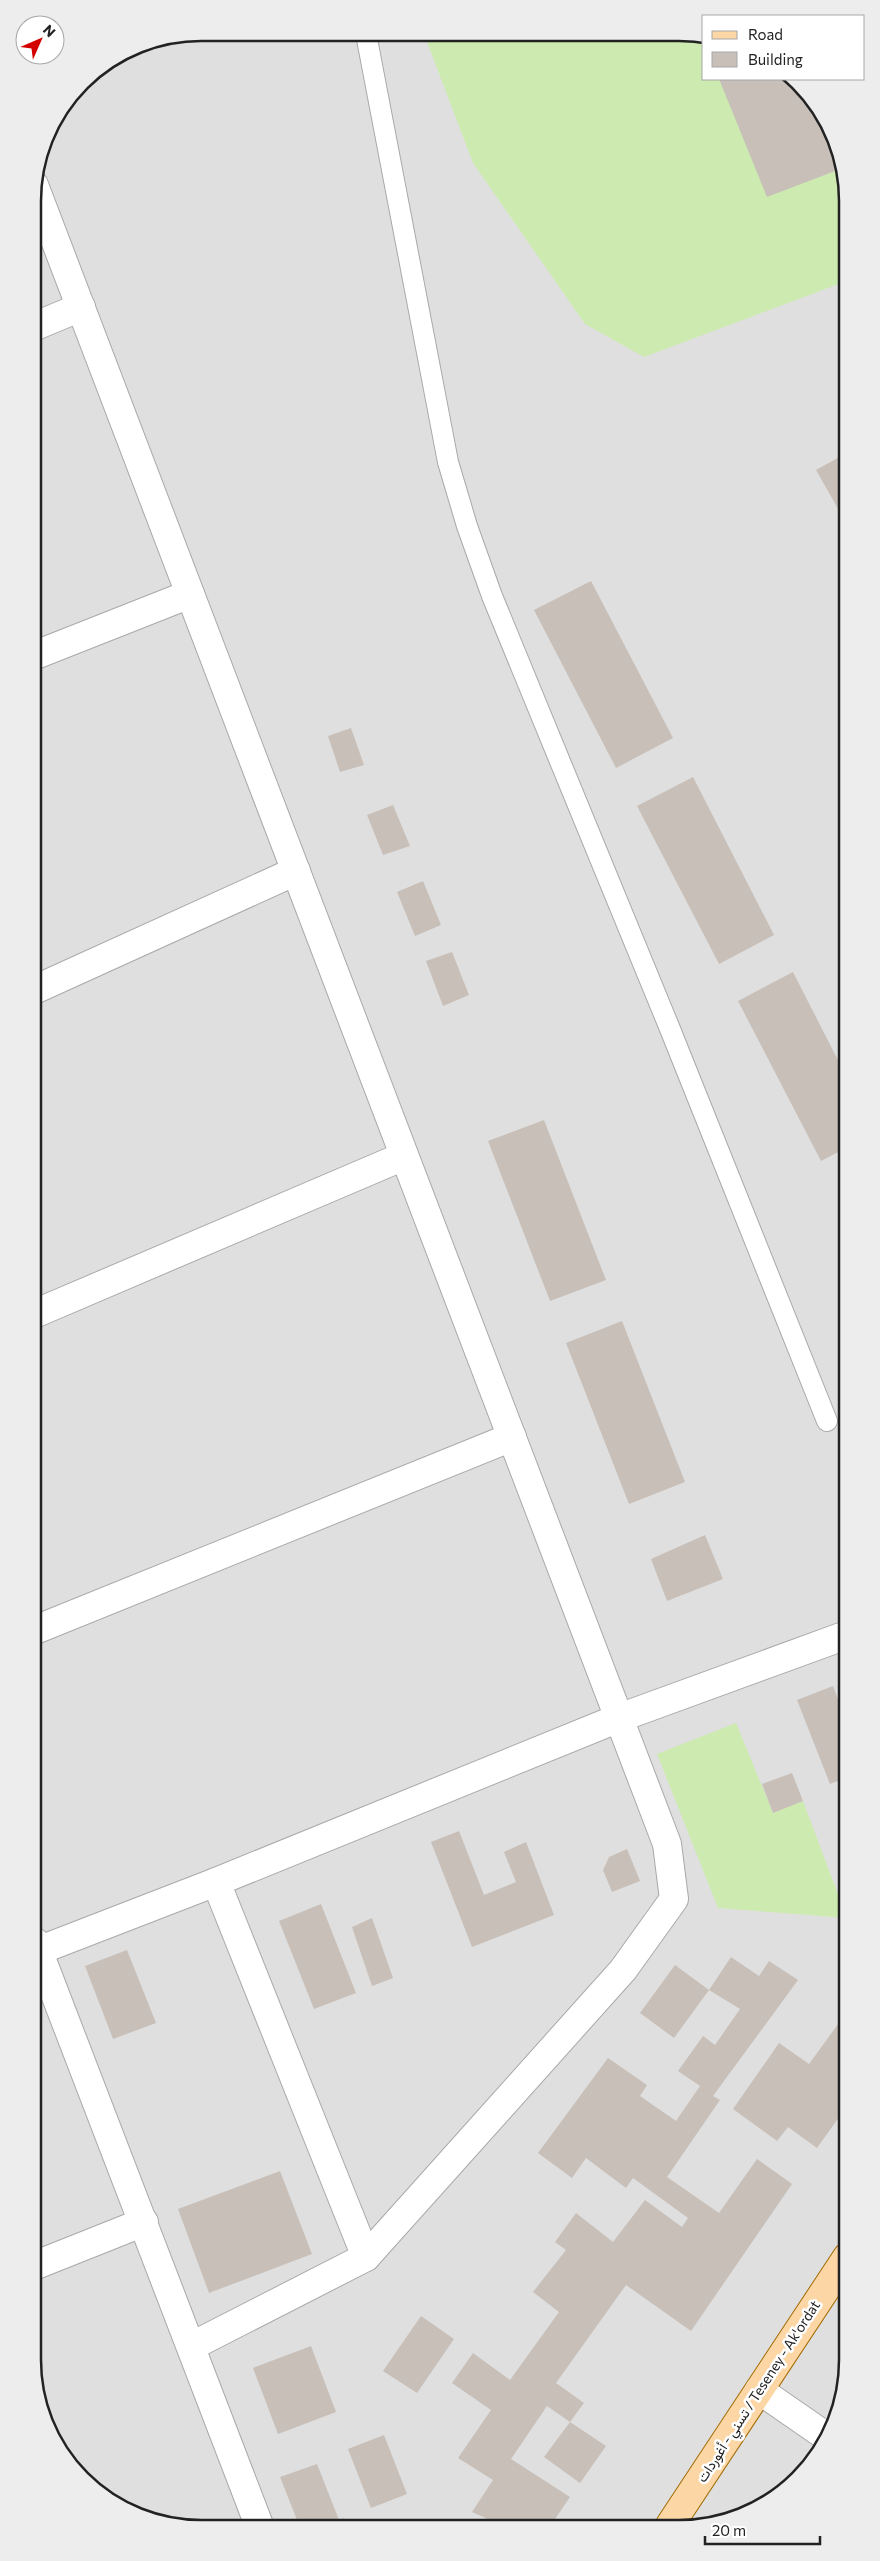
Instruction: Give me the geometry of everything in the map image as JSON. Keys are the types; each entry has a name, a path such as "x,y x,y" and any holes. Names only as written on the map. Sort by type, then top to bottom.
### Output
{"main road":[{"name":"تسني - أغوردات / Teseney - Ak'ordat","path":"673,2520 838,2271"}],"street":[{"path":"42,206 620,1718 667,1844 674,1899 623,1970 366,2257 192,2346"},
{"path":"42,323 81,307"},
{"path":"42,653 190,594"},
{"path":"42,987 296,872"},
{"path":"41,1311 404,1156"},
{"path":"41,1627 512,1437"},
{"path":"41,1946 216,1882 620,1718 838,1640"},
{"path":"216,1882 366,2257"},
{"path":"41,1961 192,2346 257,2520"},
{"path":"41,2263 144,2222"},
{"path":"759,2390 821,2433"}],"lane":[{"path":"367,41 448,462 466,526 492,596 674,1038 827,1421"}],"shaded area":[{"path":"201,41 679,41 702,43 702,80 783,80 792,88 806,104 822,130 836,170 839,201 838,2371 833,2402 827,2421 812,2449 799,2465 768,2493 740,2508 710,2517 679,2520 201,2520 170,2517 140,2508 121,2498 88,2473 68,2449 58,2431 44,2391 41,2360 42,190 47,159 53,140 74,104 96,81 112,68 130,58 159,47"}],"green space":[{"path":"427,41 679,41 702,43 702,80 783,80 806,104 817,121 830,149 836,170 839,201 839,284 644,357 585,324 473,163"},
{"path":"736,1723 773,1813 803,1801 838,1895 838,1917 718,1908 657,1754"}],"building":[{"path":"719,80 783,80 806,104 822,130 830,149 836,171 767,197"},
{"path":"839,457 839,510 816,470"},
{"path":"591,581 673,738 616,768 534,610"},
{"path":"351,728 364,765 340,772 328,736"},
{"path":"693,777 774,935 719,964 637,806"},
{"path":"393,805 410,846 383,855 367,815"},
{"path":"423,881 441,925 415,936 397,892"},
{"path":"452,952 469,995 443,1006 426,961"},
{"path":"793,972 839,1061 839,1152 821,1161 738,1001"},
{"path":"544,1120 606,1280 550,1301 488,1141"},
{"path":"622,1321 685,1482 629,1504 566,1343"},
{"path":"705,1535 723,1579 667,1601 651,1559"},
{"path":"833,1686 838,1700 838,1781 830,1784 797,1700"},
{"path":"792,1773 803,1801 773,1813 762,1784"},
{"path":"459,1831 484,1895 516,1882 504,1852 526,1842 554,1915 472,1947 431,1842"},
{"path":"627,1849 640,1881 612,1892 603,1870 609,1857"},
{"path":"321,1904 356,1993 314,2009 279,1921"},
{"path":"372,1918 393,1978 372,1986 352,1927"},
{"path":"127,1950 156,2023 113,2039 85,1966"},
{"path":"731,1957 759,1976 769,1961 798,1980 713,2096 720,2100 667,2177 719,2213 757,2159 792,2184 691,2331 626,2285 556,2383 584,2403 570,2422 547,2406 511,2459 570,2497 554,2520 490,2520 472,2512 493,2480 458,2458 491,2410 452,2383 473,2353 510,2380 559,2312 533,2292 566,2250 555,2242 576,2213 613,2242 645,2200 682,2227 688,2218 633,2178 626,2188 586,2158 572,2178 538,2153 608,2058 647,2085 640,2096 676,2121 700,2086 678,2071 703,2036 715,2045 740,2009 709,1990"},
{"path":"675,1965 709,1990 674,2038 640,2013"},
{"path":"838,2024 838,2118 817,2148 788,2127 777,2141 733,2109 779,2043 809,2064"},
{"path":"280,2171 312,2254 209,2293 178,2209"},
{"path":"421,2316 454,2339 417,2393 383,2371"},
{"path":"311,2346 336,2412 278,2434 253,2368"},
{"path":"570,2422 606,2446 580,2483 544,2457"},
{"path":"384,2435 407,2494 371,2508 348,2449"},
{"path":"317,2464 339,2520 297,2520 280,2477"}]}
